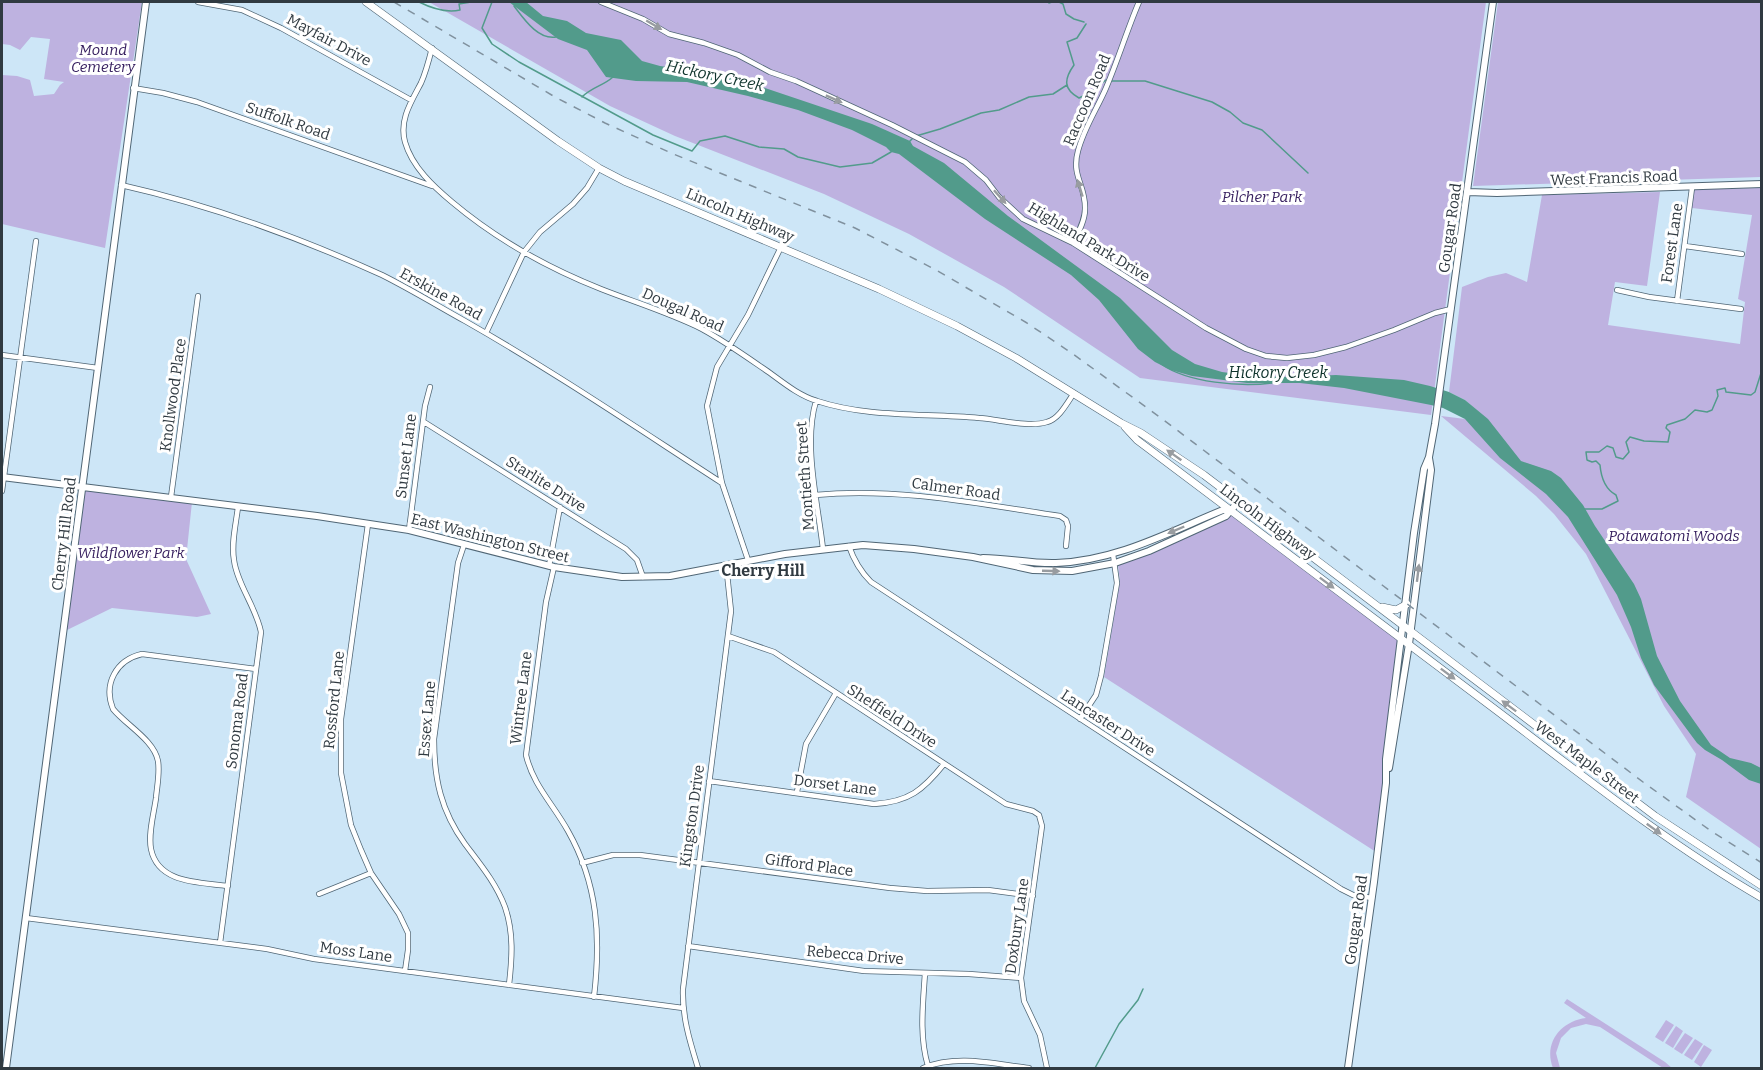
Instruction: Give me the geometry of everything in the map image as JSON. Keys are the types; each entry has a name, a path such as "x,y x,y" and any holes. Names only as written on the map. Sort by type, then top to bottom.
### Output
{"main road":[{"name":"Lincoln Highway","path":"366,2 599,168 624,181 879,289 957,326 1016,358 1165,448 1404,626"},
{"name":"Lincoln Highway","path":"1121,423 1137,440 1401,639"},
{"path":"1377,606 1396,610 1407,604"},
{"name":"West Maple Street","path":"1404,626 1655,816 1761,885"},
{"name":"West Maple Street","path":"1401,639 1650,826 1761,898"}],"street":[{"name":"Cherry Hill Road","path":"6,1068 146,2"},
{"name":"Mayfair Drive","path":"198,2 242,10 271,23 411,100"},
{"name":"Highland Park Drive","path":"601,2 644,19 669,34 704,42 738,55 770,72 796,81 892,125 965,162 986,180 999,197 1023,219 1073,243 1206,328 1246,349 1266,356 1287,358 1314,355 1346,347 1451,309"},
{"name":"Raccoon Road","path":"1073,243 1081,226 1085,209 1082,190 1075,171 1077,152 1087,123 1105,90 1139,2"},
{"name":"Gougar Road","path":"1387,774 1386,759 1414,533 1424,469 1429,457 1435,424 1493,2"},
{"name":"Dougal Road","path":"432,48 404,122 405,142 416,163 433,186 474,220 524,252 597,288 700,328 730,345 795,391 816,401 856,411 979,418 1033,424 1047,422 1057,417 1074,393"},
{"name":"Suffolk Road","path":"133,88 197,102 433,186"},
{"path":"486,333 524,252 540,232 573,204 587,188 599,168"},
{"name":"West Francis Road","path":"1468,192 1692,188 1761,184"},
{"name":"Erskine Road","path":"121,185 226,215 292,238 382,276 486,333 722,483"},
{"name":"Forest Lane","path":"1677,301 1692,188"},
{"path":"2,492 2,477 36,241"},
{"path":"1684,246 1742,254"},
{"path":"748,560 722,483 707,406 717,367 748,315 781,248"},
{"path":"1617,290 1677,301 1742,309"},
{"name":"Knollwood Place","path":"171,497 198,296"},
{"path":"2,355 98,368"},
{"name":"Sunset Lane","path":"409,530 425,406 430,387"},
{"name":"Montieth Street","path":"816,401 811,430 823,549"},
{"name":"Starlite Drive","path":"424,422 626,549 637,560 643,577"},
{"name":"Gougar Road","path":"1348,1068 1387,774 1409,644 1431,470 1429,457"},
{"name":"East Washington Street","path":"2,477 317,516 409,530 551,566 599,575 643,577 670,576 748,560 849,546 896,547 973,558 1020,568 1072,571 1114,563 1149,550 1226,516 1239,502"},
{"name":"Calmer Road","path":"816,495 844,492 891,493 1060,516 1066,520 1068,526 1066,546"},
{"name":"Sonoma Road","path":"220,943 261,632 259,621 234,562 237,507"},
{"name":"Wintree Lane","path":"560,507 526,754 530,771 569,832 593,897 598,933 598,966 594,997"},
{"name":"East Washington Street","path":"973,558 1046,563 1082,561 1113,555 1223,510 1230,510"},
{"name":"Rossford Lane","path":"368,524 341,719 341,773 351,825 371,873 399,914 408,933 405,971"},
{"name":"Essex Lane","path":"464,545 457,575 434,739 436,783 452,823 496,888 505,908 510,928 512,953 509,985"},
{"name":"Lancaster Drive","path":"849,546 854,561 871,582 1341,889 1353,895 1372,898"},
{"path":"1080,719 1096,695 1101,676 1117,583 1113,555"},
{"name":"Kingston Drive","path":"699,1068 682,1008 682,989 731,611 726,564"},
{"name":"Sheffield Drive","path":"728,636 774,652 1006,804 1033,812 1041,819"},
{"path":"228,886 182,880 161,869 151,848 150,837 159,774 158,759 152,748 113,709 109,688 118,667 129,658 142,654 255,669"},
{"path":"797,792 806,744 836,693"},
{"name":"Dorset Lane","path":"709,781 874,804 892,803 917,793 944,764"},
{"name":"Doxbury Lane","path":"1041,819 1021,978 1024,1001 1040,1035 1047,1068"},
{"name":"Gifford Place","path":"582,863 620,854 890,888 927,891 988,890 1033,896"},
{"path":"319,894 371,873"},
{"name":"Moss Lane","path":"26,918 267,949 314,959 682,1008"},
{"name":"Rebecca Drive","path":"688,946 864,971 1021,978"},
{"path":"925,973 922,1036 926,1067 963,1060 1029,1068"}],"green space":[{"name":"Mound Cemetery","path":"2,2 142,2 105,248 2,224 2,75 30,80 34,96 54,94 64,82 44,79 50,39 31,37 20,50 2,44"},
{"name":"Pilcher Park","path":"429,2 1486,2 1431,415 1140,378 1004,287 909,234 824,194 675,136 610,106"},
{"path":"1498,2 1761,2 1761,177 1473,186"},
{"name":"Potawatomi Woods","path":"1761,188 1761,849 1686,797 1696,754 1664,706 1586,554 1554,514 1536,496 1441,416 1490,422 1465,400 1449,392 1462,287 1506,273 1527,282 1542,195 1660,192 1647,286 1615,282 1608,325 1740,344 1745,302 1738,299 1752,215 1692,208 1694,189"},
{"name":"Wildflower Park","path":"84,489 192,502 186,559 211,614 197,617 112,608 65,631"},
{"path":"1230,514 1399,640 1376,852 1104,677 1120,581 1118,565"},
{"path":"1567,999 1672,1068 1663,1068 1600,1027 1586,1024 1571,1028 1561,1038 1556,1053 1560,1068 1553,1068 1550,1050 1556,1035 1569,1024 1586,1018 1564,1003"},
{"path":"1666,1020 1674,1025 1663,1042 1655,1037"},
{"path":"1676,1026 1683,1031 1673,1048 1665,1043"},
{"path":"1685,1033 1693,1038 1682,1054 1674,1049"},
{"path":"1695,1039 1703,1044 1692,1060 1684,1055"},
{"path":"1704,1045 1712,1050 1701,1067 1694,1062"}],"water":[{"path":"509,2 526,2 543,16 567,21 586,33 621,40 642,61 660,66 724,75 872,124 910,141 913,146 944,163 1008,216 1120,298 1172,350 1195,364 1222,372 1253,376 1336,375 1404,380 1449,392 1465,400 1488,419 1521,461 1551,471 1561,478 1583,505 1634,584 1641,599 1657,656 1680,701 1711,745 1730,758 1761,768 1761,784 1749,780 1697,743 1654,685 1617,595 1568,517 1546,494 1500,458 1465,419 1443,408 1344,388 1300,383 1247,383 1192,376 1171,370 1155,362 1138,349 1099,300 1071,275 985,219 899,154 891,152 886,147 852,130 798,110 748,96 687,82 636,81 606,77 587,50 558,39"}],"waterway":[{"path":"419,2 449,11 460,10 459,4 471,2"},
{"path":"492,2 482,28 492,44 519,62 653,135 692,151 700,141 725,136 759,147 784,149 798,157 840,167 872,163 891,152"},
{"path":"1048,2 1052,2"},
{"path":"1059,2 1063,4 1066,14 1084,22"},
{"name":"Hickory Creek","path":"514,6 537,32 556,37"},
{"path":"1086,24 1077,38 1067,42 1074,65 1068,75 1068,87 1079,98 1106,80"},
{"path":"582,97 613,77"},
{"path":"1112,81 1145,81 1212,102 1230,112 1243,123 1262,130 1308,173"},
{"path":"916,136 981,113 999,110 1029,97 1053,94 1067,85"},
{"name":"Hickory Creek","path":"1161,364 1185,376 1215,382 1272,383"},
{"path":"1585,509 1602,509 1618,501 1616,495 1604,482 1600,465 1596,461 1587,460 1586,452 1599,452 1607,446 1613,448 1616,457 1623,459 1629,452 1626,442 1630,437 1644,441 1668,442 1670,432 1666,428 1667,425 1685,419 1695,410 1707,412 1712,410 1718,396 1717,390 1725,388 1726,392 1751,395 1755,392 1762,370"},
{"path":"1095,1068 1119,1024 1138,1000 1143,989"}],"railway":[{"path":"394,2 555,97 605,123 671,153 855,228 936,270 1027,323 1161,418 1643,782 1711,831 1762,863"}],"district":[{"name":"Cherry Hill","path":"763,570"}]}
